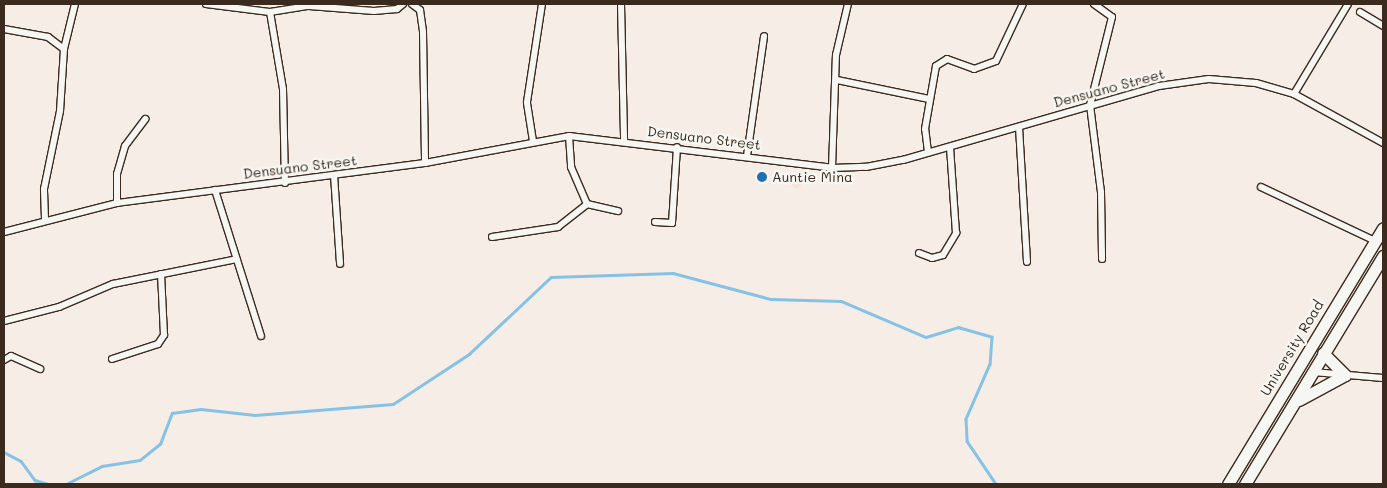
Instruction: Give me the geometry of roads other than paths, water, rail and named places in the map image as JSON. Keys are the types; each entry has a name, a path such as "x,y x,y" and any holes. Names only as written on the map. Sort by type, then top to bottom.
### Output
{"highway":[{"name":"University Road","path":"1228,484 1383,228"},
{"path":"1245,484 1299,400 1323,353 1383,256"},
{"path":"1299,400 1345,375 1323,353"}],"street":[{"path":"45,219 44,189 60,111 64,49 75,4"},
{"path":"206,4 270,12 309,6 374,11 397,9 403,4"},
{"path":"412,4 420,10 423,32 425,163"},
{"path":"533,142 527,102 542,4"},
{"path":"621,4 624,140"},
{"path":"832,168 837,80 836,55 848,4"},
{"path":"928,152 929,99 939,61 956,60 974,69 996,61 1023,4"},
{"path":"1094,4 1112,17 1090,105 1101,192 1102,259"},
{"path":"1294,94 1348,4"},
{"path":"270,12 284,89 285,183"},
{"path":"1360,12 1383,26"},
{"path":"4,29 48,38 64,49"},
{"path":"747,156 764,36"},
{"name":"Densuano Street","path":"4,232 45,219 117,202 285,183 425,163 569,136 624,140 832,168 866,167 950,147 1159,86 1209,79 1256,83 1294,94 1383,143"},
{"path":"837,80 929,99"},
{"path":"117,202 117,174 125,146 144,118"},
{"path":"1019,127 1027,262"},
{"path":"569,136 571,167 586,204"},
{"path":"655,222 672,223 677,147"},
{"path":"919,253 932,258 943,255 956,233 950,147"},
{"path":"334,175 340,264"},
{"path":"1261,187 1375,241"},
{"path":"215,190 261,336"},
{"path":"586,204 618,211"},
{"path":"492,237 558,227 586,204"},
{"path":"4,321 59,307 113,284 237,259"},
{"path":"112,359 158,344 164,335 161,274"},
{"path":"4,360 11,356 40,369"},
{"path":"1314,372 1383,378"}],"waterway":[{"path":"66,484 102,466 140,460 160,444 172,413 201,409 255,415 393,404 469,354 551,277 673,273 771,299 841,301 926,337 958,327 992,337 990,364 966,419 967,441 996,484"},
{"path":"4,452 21,461 35,480 48,484"}],"place":[{"name":"Auntie Mina","path":"762,177"}]}
